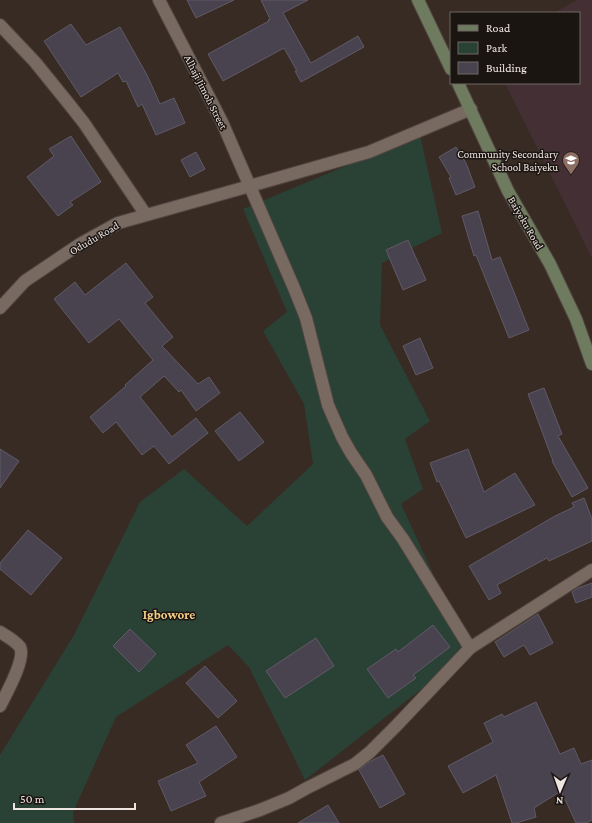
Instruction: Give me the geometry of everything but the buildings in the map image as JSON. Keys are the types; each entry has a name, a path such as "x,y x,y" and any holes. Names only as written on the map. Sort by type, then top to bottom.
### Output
{"main road":[{"path":"418,0 450,67"},
{"name":"Baiyeku Road","path":"458,84 508,192 550,264 576,319 592,364"}],"street":[{"name":"Alhaji Jimoh Street","path":"159,0 222,122 294,288 306,318 328,405 342,437 366,475 387,517 403,539 470,648"},
{"path":"0,25 36,62 84,123 146,215"},
{"name":"Odudu Road","path":"0,308 25,281 80,244 118,222 369,152 471,109"},
{"path":"221,823 260,810 289,798 355,764 370,752 397,725 470,648 592,570"},
{"path":"0,632 20,647 21,657 18,668 0,706"}],"shaded area":[{"name":"Community Secondary School Baiyeku","path":"577,0 592,0 592,258 505,84 580,84 580,12 556,12"}],"green space":[{"path":"420,135 442,233 382,263 380,325 430,421 405,439 423,489 401,504 469,652 305,780 249,667 228,645 116,717 73,812 74,823 0,823 0,755 74,635 140,502 184,469 247,526 313,464 304,404 263,331 287,312 243,209"}],"place":[{"name":"Community Secondary School Baiyeku","path":"571,175"}],"district":[{"name":"Igbowore","path":"169,614"}]}
